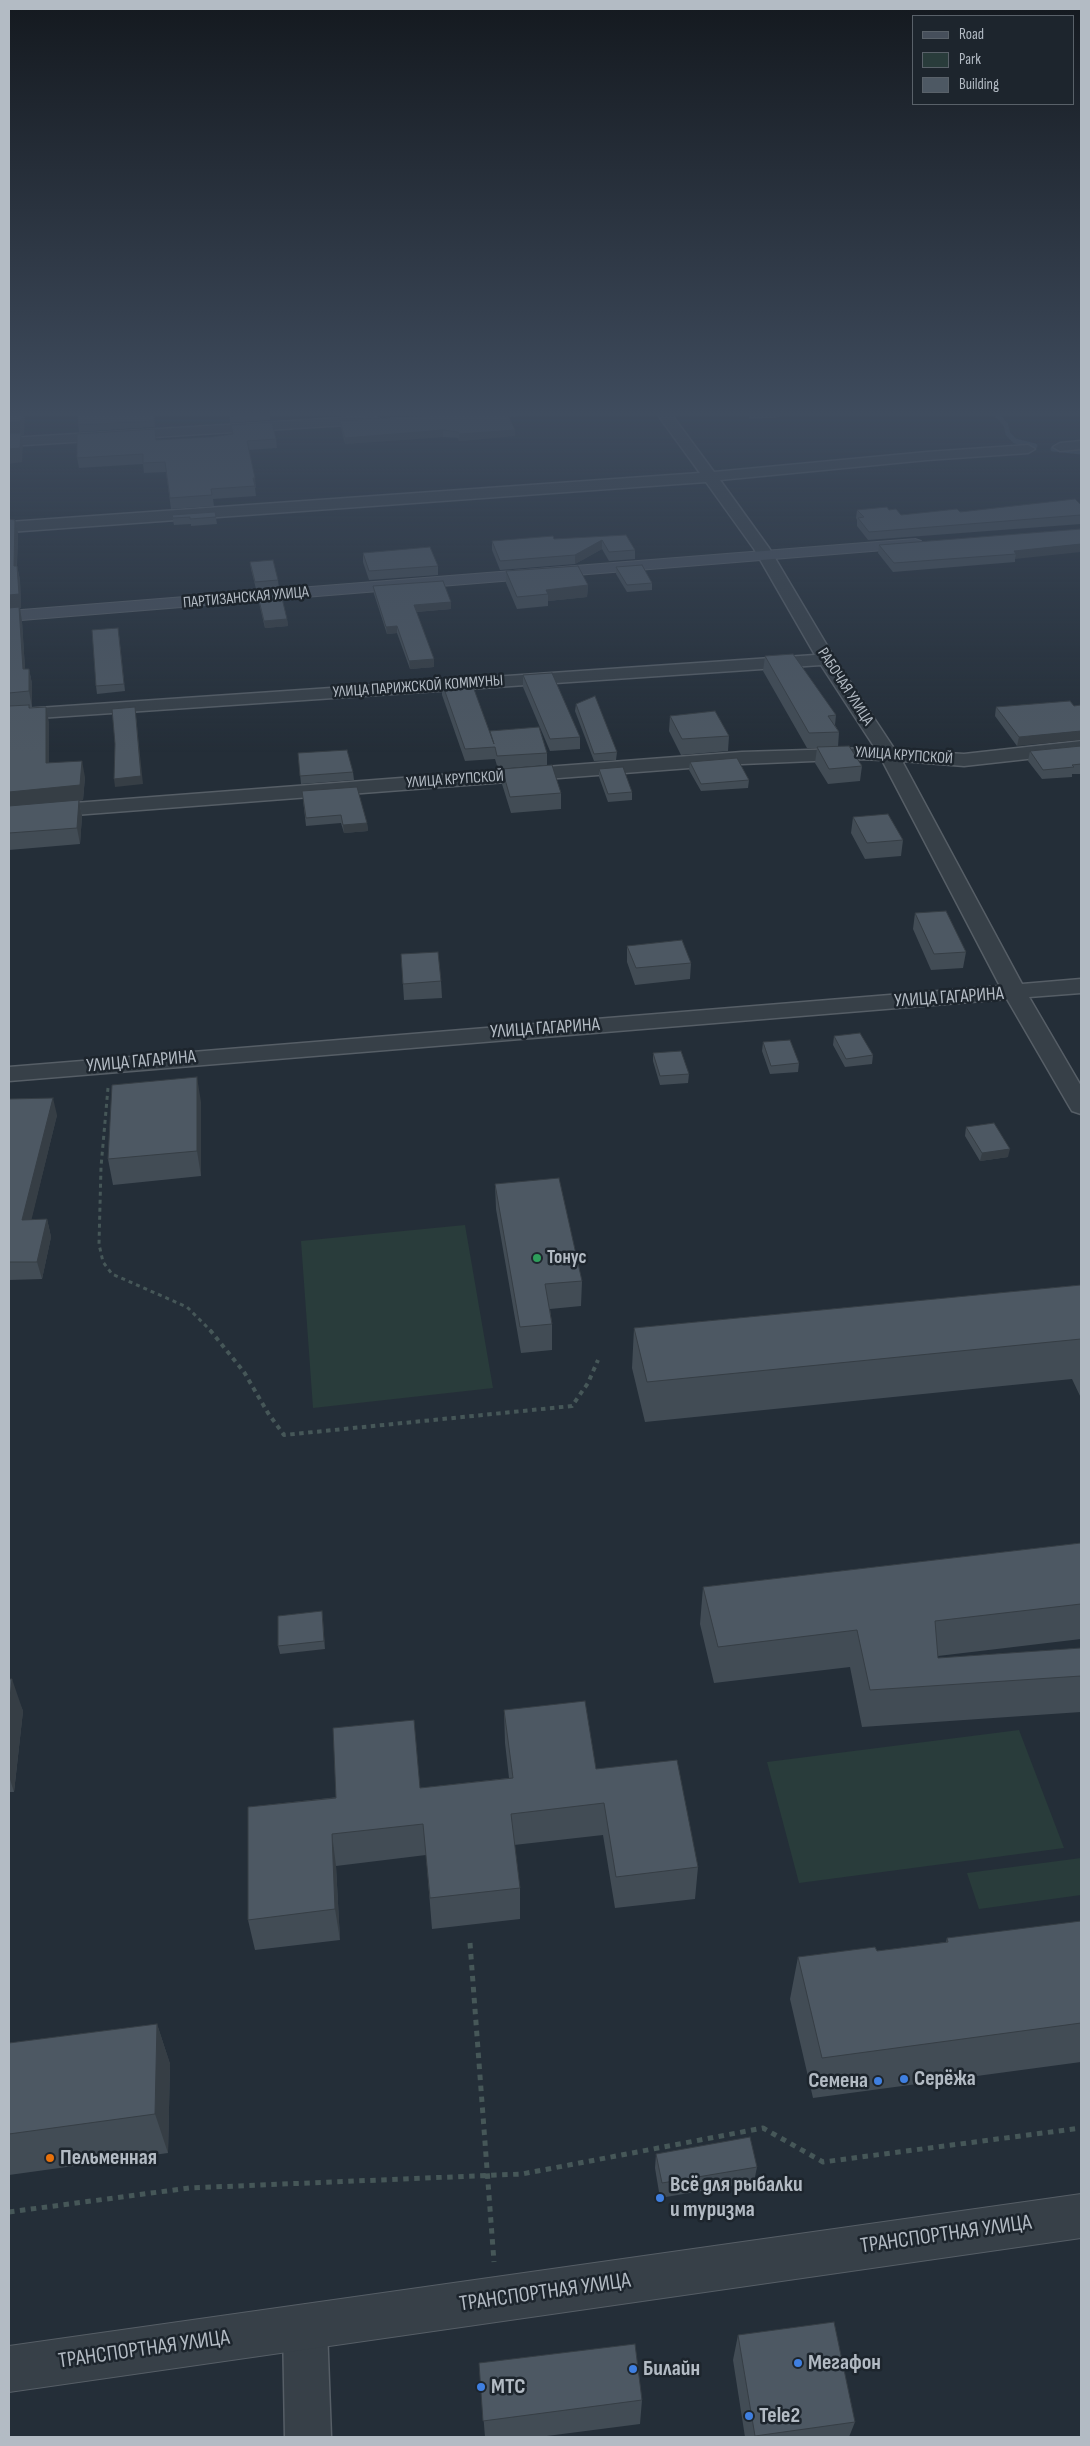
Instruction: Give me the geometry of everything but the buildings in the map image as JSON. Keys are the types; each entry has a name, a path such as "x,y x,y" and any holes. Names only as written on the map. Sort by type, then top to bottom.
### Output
{"main road":[{"name":"ПАРТИЗАНСКАЯ УЛИЦА","path":"9,616 934,543"}],"street":[{"path":"9,527 35,525"},
{"name":"РАБОЧАЯ УЛИЦА","path":"744,525 767,557 826,659 889,755 1015,993 1081,1106"},
{"name":"УЛИЦА ПАРИЖСКОЙ КОММУНЫ","path":"9,715 826,659"},
{"name":"УЛИЦА КРУПСКОЙ","path":"9,814 742,758 837,753 964,760 1081,747"},
{"name":"УЛИЦА ГАГАРИНА","path":"9,1074 1015,993 1081,986"},
{"name":"ТРАНСПОРТНАЯ УЛИЦА","path":"9,2369 1081,2216"},
{"path":"305,2327 308,2437"}],"path":[{"path":"110,1065 101,1167 99,1244 103,1262 112,1274 186,1307 206,1325 244,1372 268,1413 284,1435 572,1406 588,1384 598,1360"},
{"path":"470,1943 497,2300"},
{"path":"9,2212 189,2188 522,2174 763,2128 823,2162 1081,2128"}],"green space":[{"path":"465,1225 493,1388 313,1408 301,1241"},
{"path":"1019,1730 1064,1848 799,1883 767,1762"},
{"path":"1081,1858 1081,1895 979,1909 967,1873"}],"place":[{"name":"Тонус","path":"537,1258"},
{"name":"Серёжа","path":"904,2079"},
{"name":"Семена","path":"878,2081"},
{"name":"Пельменная","path":"50,2158"},
{"name":"Всё для рыбалки и туризма","path":"660,2198"},
{"name":"Мегафон","path":"798,2363"},
{"name":"Билайн","path":"633,2369"},
{"name":"МТС","path":"481,2387"},
{"name":"Tele2","path":"749,2416"}]}
